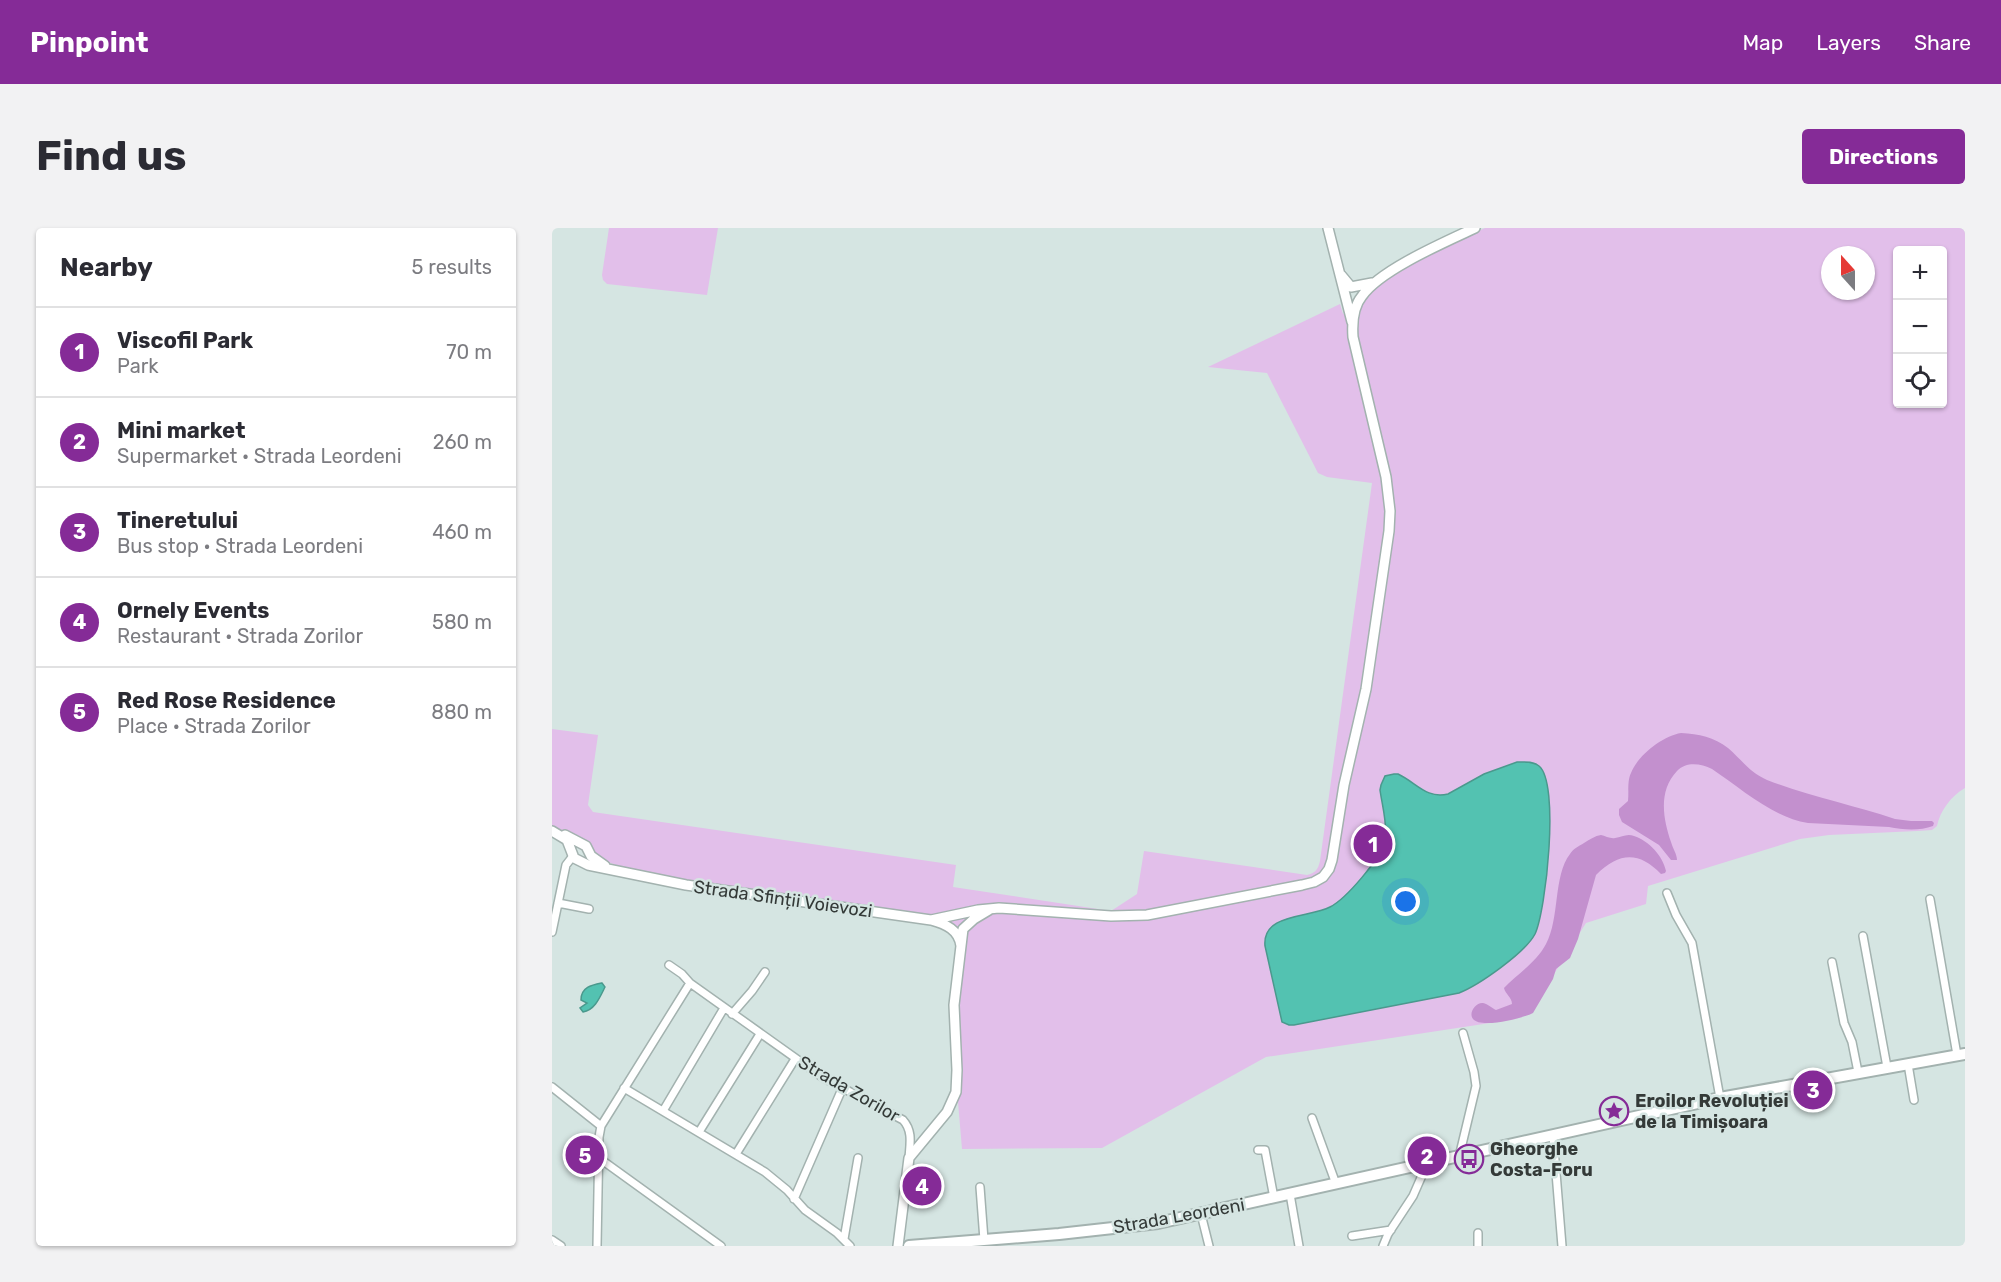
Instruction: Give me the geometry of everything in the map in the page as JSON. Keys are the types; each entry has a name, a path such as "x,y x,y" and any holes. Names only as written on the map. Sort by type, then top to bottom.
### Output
{"main road":[{"name":"Strada Leordeni","path":"909,1246 963,1244 984,1240 1132,1227 1274,1198 1720,1098 1961,1055"}],"street":[{"path":"931,921 993,908 1111,916 1148,915 1302,885 1318,880 1329,869 1334,855 1344,785 1366,689 1390,519 1386,477 1355,345 1353,294 1338,270 1328,228"},
{"path":"1353,294 1422,254 1475,228"},
{"name":"Strada Sfinții Voievozi","path":"553,832 567,836 581,844"},
{"name":"Strada Sfinții Voievozi","path":"553,832 566,839 574,856 588,865 705,888 931,921 958,929"},
{"path":"552,932 566,865 574,856 576,845 581,844 587,848 589,853 585,859 574,856"},
{"name":"Strada Sfinții Voievozi","path":"589,853 599,863 615,871"},
{"path":"1666,893 1692,943 1720,1098"},
{"path":"1930,899 1961,1055"},
{"path":"558,903 589,909"},
{"path":"958,929 993,908"},
{"path":"909,1158 947,1112 956,1092 954,1005 961,946 958,929 964,920 961,916 954,916"},
{"path":"954,916 949,923 958,929"},
{"path":"1863,936 1887,1067"},
{"path":"1832,962 1844,1023 1852,1042 1858,1072"},
{"name":"Strada Zorilor","path":"669,964 690,983 795,1059 842,1089 890,1112 906,1123 910,1135 909,1158 898,1246"},
{"path":"732,1014 747,998 765,972"},
{"path":"597,1246 601,1126 690,983"},
{"path":"663,1111 724,1008"},
{"path":"1459,1157 1476,1086 1463,1033"},
{"path":"699,1132 760,1034"},
{"path":"736,1154 795,1059"},
{"path":"1908,1064 1914,1100"},
{"path":"552,1088 601,1126"},
{"path":"624,1088 772,1177 805,1210 850,1246"},
{"path":"794,1198 842,1089"},
{"path":"1312,1118 1336,1184"},
{"path":"1553,1136 1562,1246"},
{"path":"1258,1149 1263,1149 1265,1152 1274,1198"},
{"path":"599,1158 721,1246"},
{"path":"844,1239 858,1158"},
{"path":"1383,1246 1413,1196 1427,1164"},
{"path":"980,1187 984,1240"},
{"path":"1290,1194 1299,1246"},
{"path":"1201,1214 1209,1246"},
{"path":"1352,1236 1391,1230"},
{"path":"1478,1233 1478,1246"},
{"path":"552,1239 561,1246"}],"shaded area":[{"path":"609,228 718,228 707,295 607,284 602,275"},
{"path":"1485,228 1965,228 1965,788 1947,804 1937,826 1932,830 1829,835 1800,839 1648,886 1646,904 1586,923 1539,998 1509,1017 1490,1023 1266,1057 1102,1148 962,1149 958,1102 961,1079 956,1012 963,950 952,932 901,912 681,880 625,868 596,858 552,828 552,729 598,735 588,805 593,812 956,865 953,887 1111,911 1137,894 1144,851 1307,875 1314,872 1320,861 1372,483 1327,477 1318,473 1267,373 1208,367 1340,304 1343,314 1361,307 1369,294 1382,283 1398,271"},
{"path":"1681,733 1700,735 1717,741 1728,748 1746,766 1767,780 1895,819 1932,821 1933,826 1923,829 1906,829 1808,823 1795,820 1770,809 1712,769 1690,765 1677,771 1667,787 1665,796 1664,815 1677,858 1677,860 1671,860 1659,845 1622,822 1619,809 1628,801 1630,776 1634,766 1659,742"},
{"path":"1517,762 1539,766 1545,777 1549,796 1547,875 1539,921 1530,942 1501,968 1459,993 1294,1025 1282,1022 1265,946 1266,935 1279,922 1337,903 1370,867 1382,848 1386,835 1380,790 1385,776 1398,774 1428,792 1440,795 1448,794 1484,774"},
{"path":"1601,835 1613,838 1631,835 1640,838 1659,855 1665,873 1661,874 1645,861 1629,857 1604,867 1596,875 1578,939 1570,958 1556,969 1553,979 1533,1013 1493,1023 1478,1022 1473,1019 1472,1011 1480,1003 1487,1004 1496,1010 1512,1004 1504,988 1532,962 1546,944 1565,863 1574,849"},
{"path":"602,983 605,987 597,1002 591,1009 583,1012 580,1008 587,1003 581,1000 583,992 591,986"}],"place":[{"name":"Viscofil Park","path":"1373,844"},
{"name":"Tineretului","path":"1813,1090"},
{"name":"Eroilor Revoluției de la Timișoara","path":"1614,1111"},
{"name":"Red Rose Residence","path":"585,1155"},
{"name":"Mini market","path":"1427,1156"},
{"name":"Gheorghe Costa-Foru","path":"1469,1159"},
{"name":"Ornely Events","path":"922,1186"}]}
